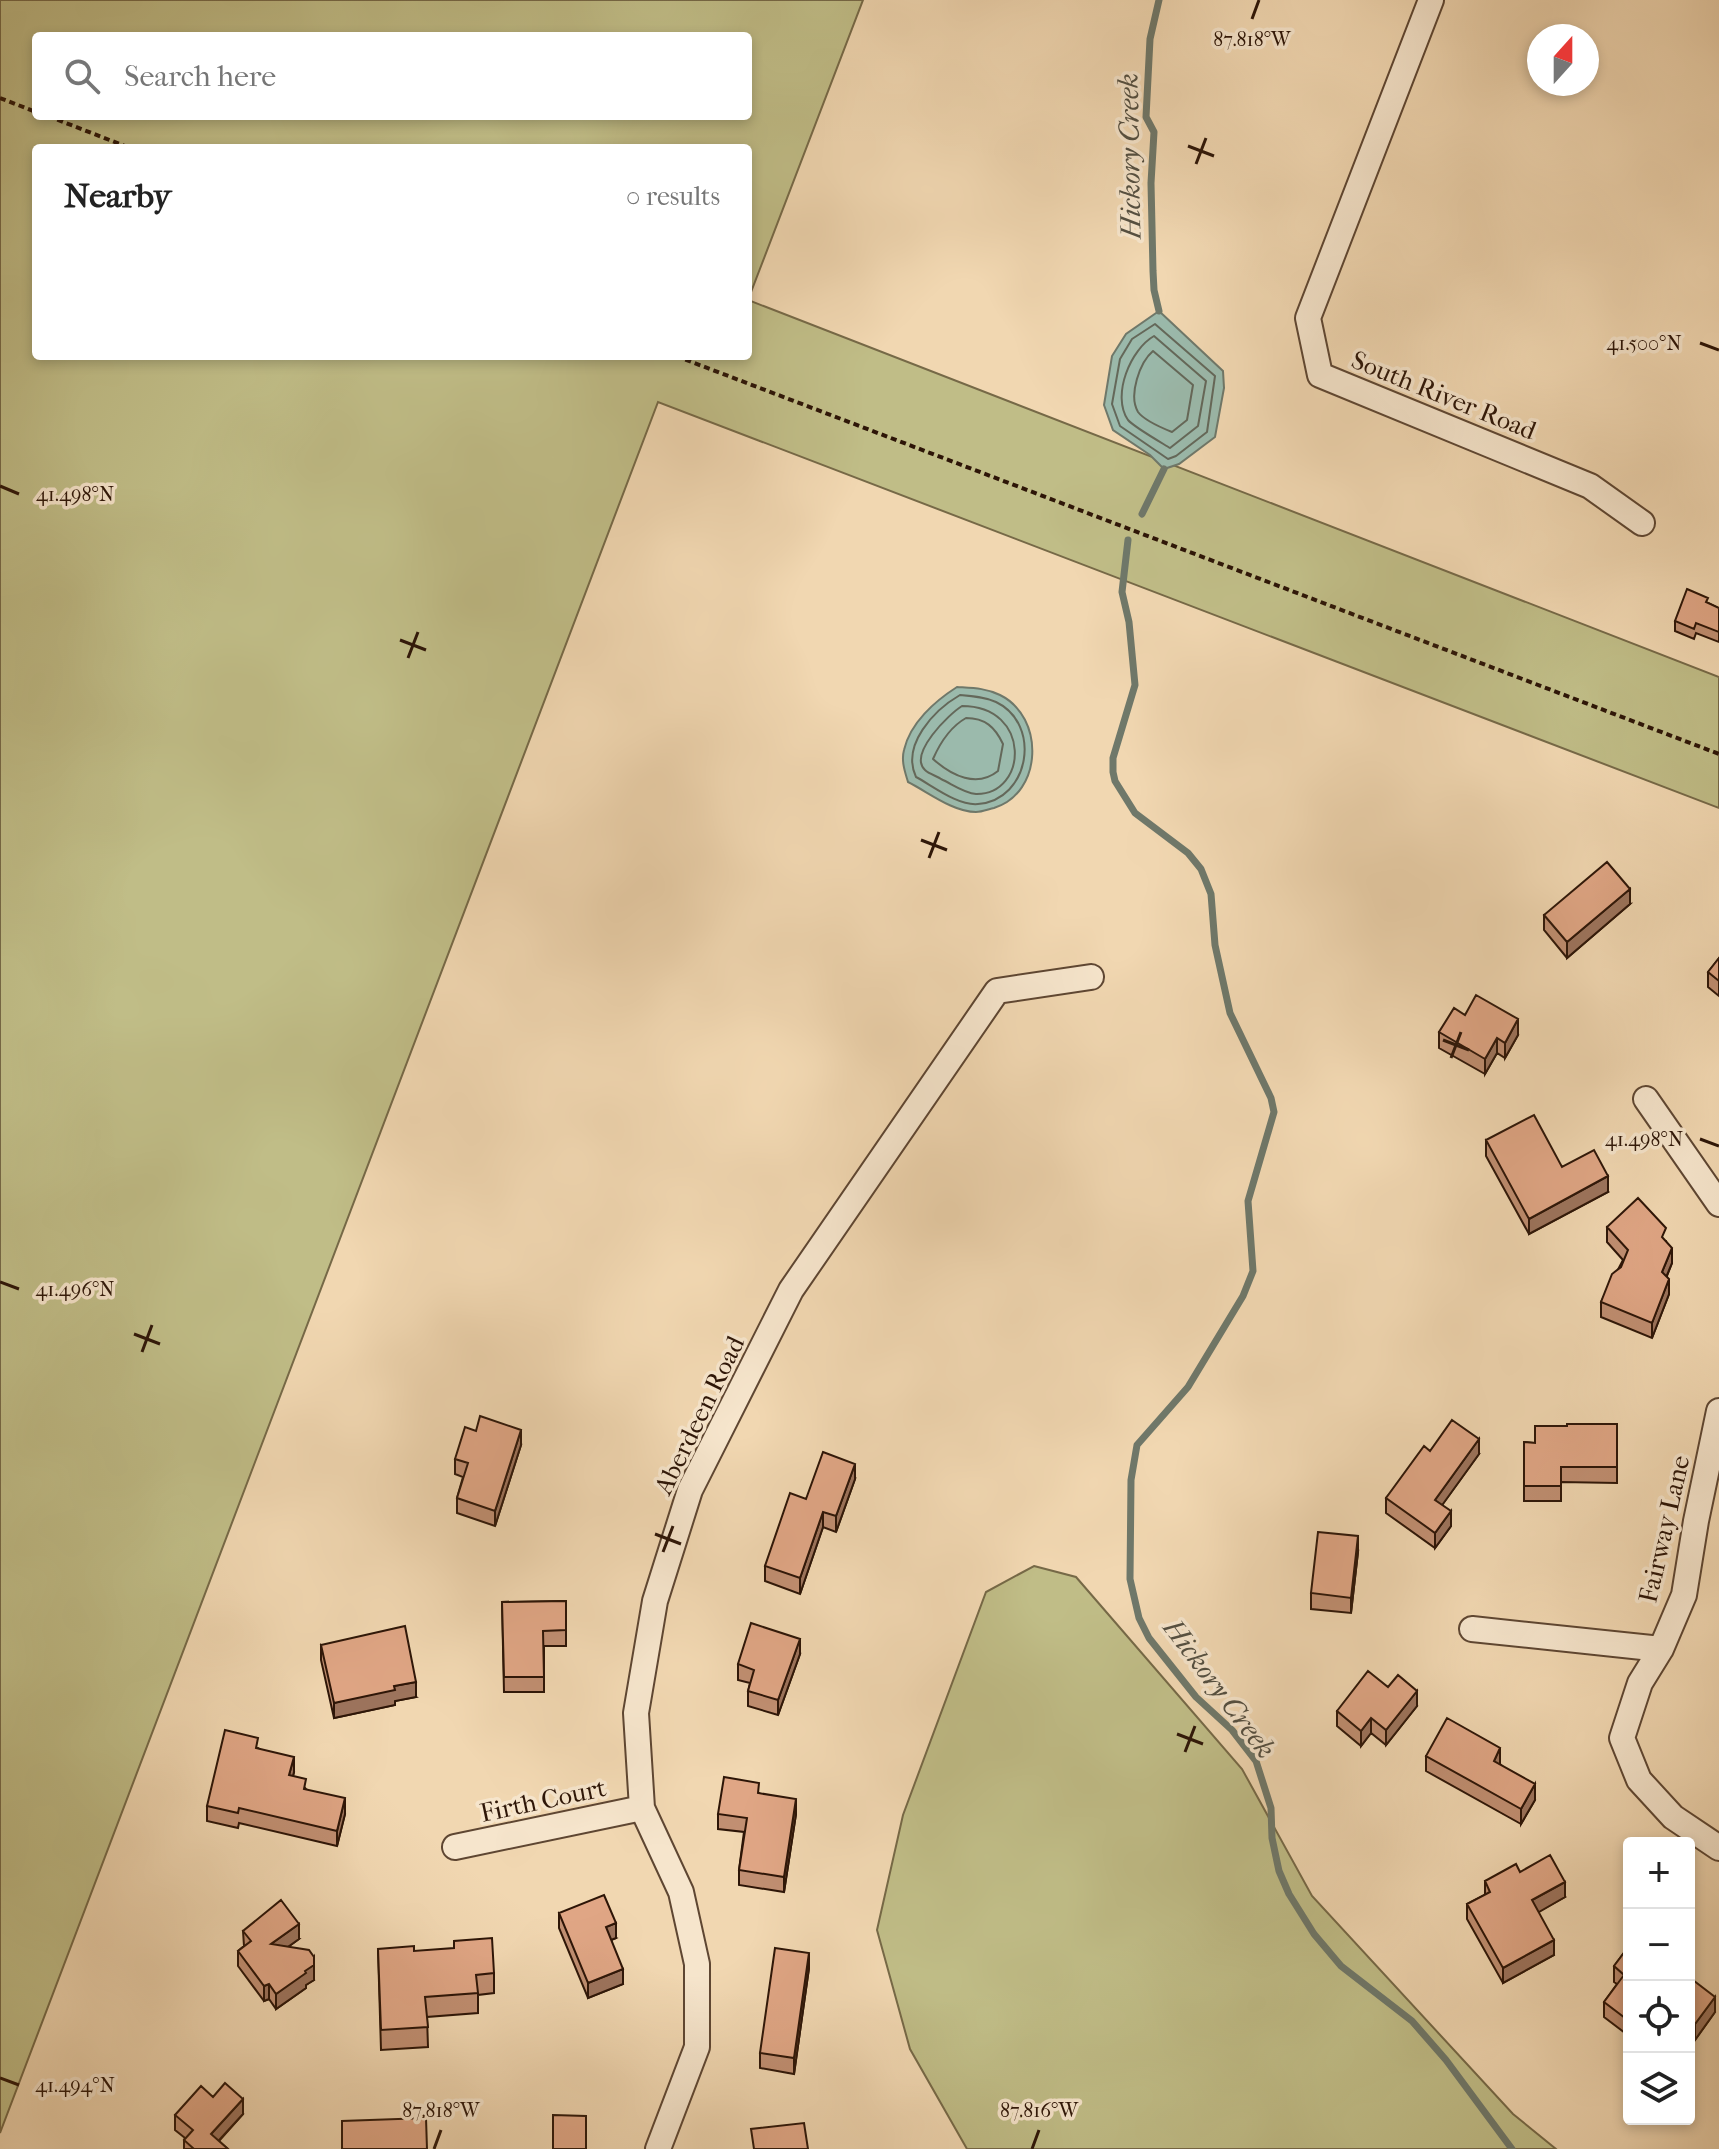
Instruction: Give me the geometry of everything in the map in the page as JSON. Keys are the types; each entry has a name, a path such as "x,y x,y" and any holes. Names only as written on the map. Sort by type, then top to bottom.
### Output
{"street":[{"name":"South River Road","path":"1431,0 1308,318 1320,375 1590,486 1642,523"},
{"name":"Aberdeen Road","path":"658,2149 697,2047 697,1964 681,1892 642,1808 636,1713 655,1601 690,1490 791,1290 997,991 1091,977"},
{"path":"1646,1099 1719,1204"},
{"name":"Fairway Lane","path":"1719,1411 1684,1595 1661,1649 1640,1683 1622,1738 1639,1780 1673,1817 1719,1848"},
{"path":"1472,1629 1661,1649"},
{"name":"Firth Court","path":"455,1847 642,1808"}],"path":[{"path":"0,98 32,110"},
{"path":"58,120 120,144"},
{"path":"686,360 1719,754"}],"shaded area":[{"path":"0,0 863,0 752,290 752,144 32,144 32,360 752,360 752,302 1719,677 1719,808 658,402 0,2133"},
{"path":"1034,1566 1076,1577 1242,1769 1312,1896 1513,2114 1556,2149 967,2149 910,2049 877,1930 903,1815 986,1592"}],"water":[{"path":"1159,311 1223,371 1224,388 1215,437 1179,464 1164,469 1150,455 1113,430 1104,405 1112,356 1126,334"},
{"path":"957,687 1000,695 1015,706 1031,736 1029,771 1022,787 1010,800 981,812 950,805 908,782 904,766 907,740 918,722 932,706"}],"building":[{"path":"1687,589 1708,598 1706,602 1719,608 1719,632 1696,623 1694,629 1675,621"},
{"path":"1607,862 1630,889 1567,942 1544,915"},
{"path":"1719,958 1719,981 1708,972"},
{"path":"1476,995 1518,1019 1505,1043 1497,1038 1485,1059 1439,1032 1454,1008 1465,1015"},
{"path":"1534,1115 1562,1167 1594,1150 1608,1176 1529,1219 1486,1140"},
{"path":"1638,1198 1666,1228 1662,1237 1672,1248 1662,1272 1669,1279 1652,1323 1601,1302 1612,1274 1621,1267 1628,1250 1607,1227"},
{"path":"480,1416 521,1430 495,1511 457,1498 468,1463 455,1459 465,1427 476,1431"},
{"path":"1452,1420 1479,1439 1435,1500 1451,1511 1435,1533 1386,1498 1424,1446 1430,1451"},
{"path":"1617,1424 1617,1467 1561,1467 1561,1486 1524,1486 1524,1442 1535,1443 1535,1426"},
{"path":"823,1452 855,1464 836,1516 823,1512 800,1578 765,1566 790,1493 806,1499"},
{"path":"1318,1532 1358,1536 1351,1598 1311,1593"},
{"path":"566,1601 566,1630 543,1631 544,1677 504,1677 502,1602"},
{"path":"751,1623 800,1639 778,1700 748,1691 754,1670 738,1664"},
{"path":"405,1626 416,1682 394,1686 395,1690 334,1703 321,1645"},
{"path":"1368,1671 1388,1687 1398,1675 1417,1691 1386,1730 1371,1718 1361,1731 1337,1711"},
{"path":"1447,1718 1500,1748 1494,1761 1535,1784 1521,1809 1426,1756"},
{"path":"225,1730 258,1738 256,1748 294,1757 289,1775 306,1779 304,1789 345,1798 337,1831 239,1808 238,1813 207,1806"},
{"path":"724,1777 759,1783 758,1793 796,1799 784,1877 739,1870 747,1818 718,1814"},
{"path":"1550,1855 1565,1882 1532,1900 1554,1940 1503,1968 1467,1904 1490,1892 1485,1881 1516,1864 1520,1872"},
{"path":"604,1895 616,1923 606,1927 623,1969 588,1983 559,1913"},
{"path":"281,1900 299,1924 271,1944 309,1950 314,1957 314,1965 276,1994 269,1984 264,1986 238,1951 251,1941 243,1931"},
{"path":"492,1938 494,1973 476,1975 478,1993 425,1997 428,2027 381,2030 378,1949 414,1946 414,1951 454,1948 454,1941"},
{"path":"775,1948 809,1953 794,2058 760,2053"},
{"path":"1623,1954 1623,1974 1614,1966"},
{"path":"1623,1976 1623,2016 1604,2002"},
{"path":"1695,1982 1715,1997 1695,2024"},
{"path":"225,2083 243,2099 211,2134 228,2149 194,2149 184,2140 193,2130 175,2115 201,2086 213,2097"},
{"path":"553,2115 586,2116 586,2149 553,2149"},
{"path":"426,2118 427,2149 342,2149 342,2121"},
{"path":"804,2123 808,2149 754,2149 751,2129"}],"waterway":[{"name":"Hickory Creek","path":"1159,0 1150,39 1146,117 1154,132 1151,183 1153,271 1159,311"},
{"name":"Hickory Creek","path":"1142,514 1164,469"},
{"name":"Hickory Creek","path":"1128,540 1122,592 1129,622 1135,685 1113,758 1115,781 1135,813 1188,853 1201,869 1211,894 1215,945 1230,1013 1271,1098 1274,1112 1248,1201 1253,1271 1243,1296 1188,1387 1137,1445 1131,1480 1130,1579 1139,1618 1149,1638 1196,1697 1232,1730 1256,1761 1271,1808 1272,1838 1279,1871 1289,1894 1314,1934 1341,1966 1412,2021 1446,2060 1512,2149"}]}
